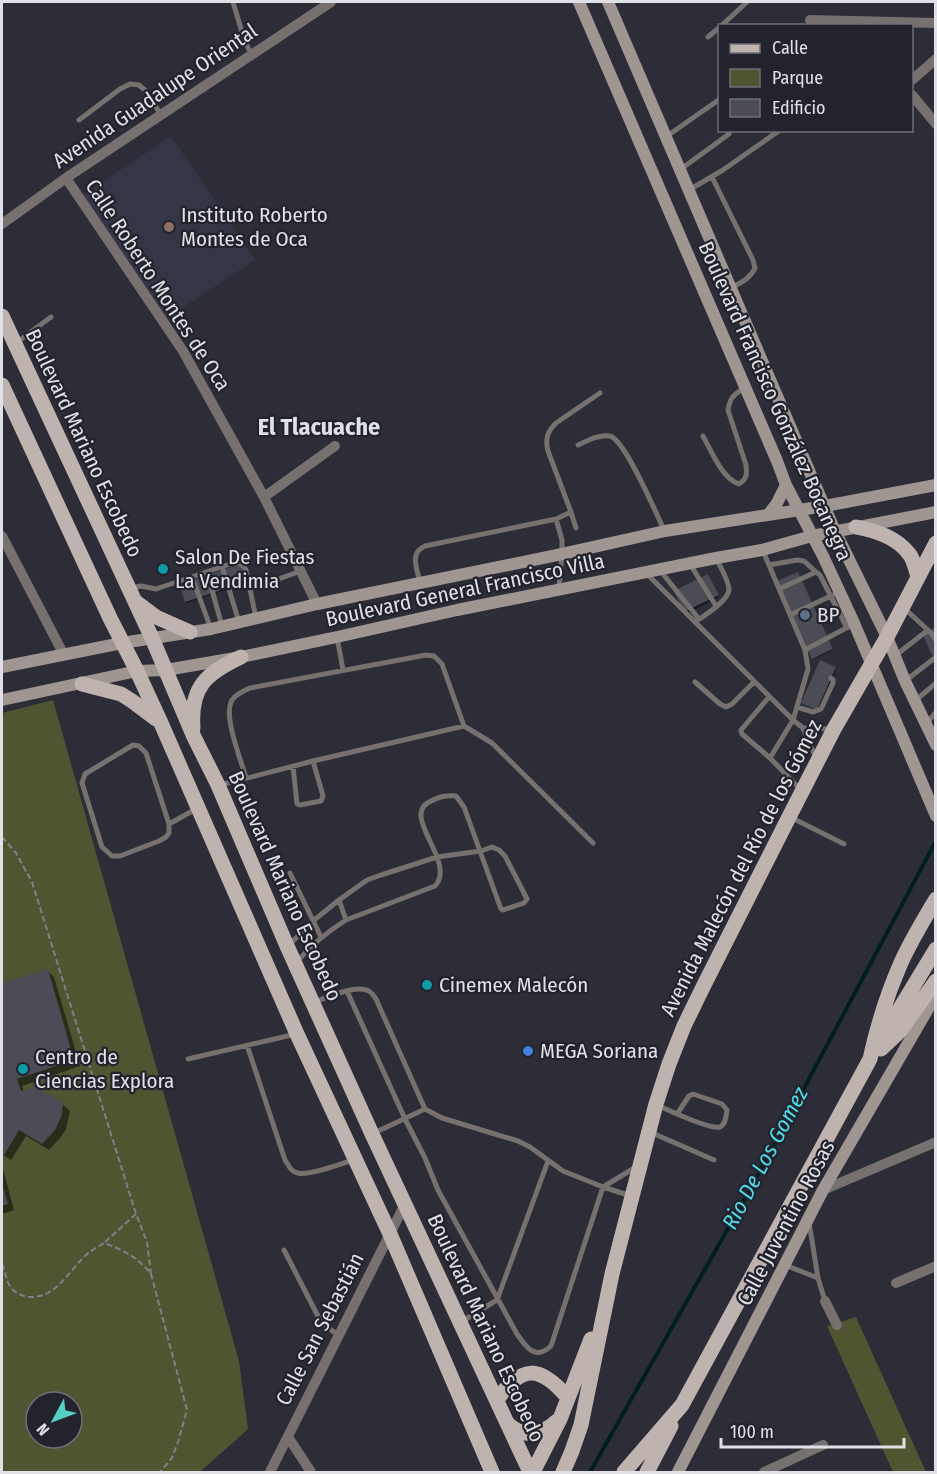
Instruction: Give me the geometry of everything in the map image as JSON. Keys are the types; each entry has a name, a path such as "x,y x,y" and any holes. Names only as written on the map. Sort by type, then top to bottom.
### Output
{"main road":[{"name":"Boulevard Francisco González Bocanegra","path":"579,2 786,485 812,536 835,594 872,664 936,816"},
{"name":"Boulevard Francisco González Bocanegra","path":"608,2 835,531 936,745"},
{"name":"Boulevard Mariano Escobedo","path":"2,316 152,638 372,1134 504,1419 532,1473"},
{"path":"2,385 161,723 297,1034 390,1234 492,1473"},
{"path":"768,515 786,485"},
{"name":"Boulevard General Francisco Villa","path":"2,667 217,627 665,531 825,506 936,485"},
{"name":"Boulevard General Francisco Villa","path":"2,700 137,671 166,670 241,657 457,610 762,550 835,531 936,512"},
{"path":"856,528 882,534 895,542 910,555 918,578"},
{"name":"Avenida Malecón del Río de los Gómez","path":"563,1473 581,1425 612,1274 656,1104 684,1026 834,729 887,637 936,543"},
{"path":"130,594 156,616 190,632"},
{"path":"194,736 192,716 200,688 211,674 241,657"},
{"path":"82,684 121,694 161,723"},
{"path":"870,1059 892,985 912,941 936,899"},
{"path":"647,1473 870,1059 936,949"},
{"path":"870,1059 900,1031 936,981"},
{"name":"Calle Juventino Rosas","path":"678,1473 824,1190 936,995"},
{"path":"342,1129 353,1136 372,1134"},
{"path":"532,1473 560,1419 585,1357 612,1274"},
{"path":"497,1400 513,1380 528,1373 550,1380 568,1398"},
{"path":"624,1473 682,1405"},
{"path":"504,1419 514,1429 532,1434 544,1431 560,1419"}],"street":[{"name":"Avenida Guadalupe Oriental","path":"2,224 66,178 331,2"},
{"path":"810,21 936,23"},
{"path":"913,79 936,59"},
{"path":"913,96 936,124"},
{"name":"Calle Roberto Montes de Oca","path":"66,178 183,351 264,497 317,604"},
{"path":"264,497 335,446"},
{"path":"2,536 64,655"},
{"path":"824,1190 936,1142"},
{"name":"Calle San Sebastián","path":"271,1472 405,1204"},
{"path":"896,1282 936,1266"},
{"path":"825,1302 837,1325"},
{"path":"288,1437 311,1473"},
{"path":"764,1473 823,1445"}],"lane":[{"path":"233,2 251,54"},
{"path":"722,24 747,2"},
{"path":"708,37 718,28"},
{"path":"79,120 130,84 139,85 146,91 161,115"},
{"path":"666,137 718,100"},
{"path":"679,170 730,132"},
{"path":"688,190 712,177 777,132"},
{"path":"712,177 755,268 745,281 731,288"},
{"path":"15,344 51,317"},
{"path":"703,436 728,477 739,484 745,480 746,465 728,410 729,401 745,387"},
{"path":"576,528 548,452 547,436 556,423 600,393"},
{"path":"578,445 598,437 609,436 617,440 630,460 665,531"},
{"path":"420,582 415,560 418,549 556,519 571,512"},
{"path":"556,519 562,540 559,590"},
{"path":"762,550 805,650 808,669 793,720 770,758"},
{"path":"697,621 727,596 729,589 727,582 716,558"},
{"path":"769,565 804,561 823,578 835,594 790,615"},
{"path":"130,594 141,586 156,589 239,562 246,570 256,618"},
{"path":"689,563 716,606"},
{"path":"222,566 239,622"},
{"path":"658,569 697,621"},
{"path":"250,589 301,571"},
{"path":"207,572 217,627"},
{"path":"645,572 697,621 769,697 803,728 818,761"},
{"path":"779,589 816,572"},
{"path":"192,577 217,627"},
{"path":"902,606 936,640"},
{"path":"805,650 851,626"},
{"path":"895,656 928,630"},
{"path":"337,637 343,670"},
{"path":"246,778 230,723 229,711 232,700 239,693 250,688 415,656 434,656 442,664 464,726 492,743 593,843"},
{"path":"905,681 936,657"},
{"path":"808,669 815,672"},
{"path":"797,706 813,712 821,709 833,683 831,678"},
{"path":"695,682 726,707 754,682"},
{"path":"915,702 936,683"},
{"path":"769,697 741,730 742,734 770,758 802,791"},
{"path":"926,724 936,712"},
{"path":"218,785 464,726"},
{"path":"803,728 834,729"},
{"path":"133,745 139,746 146,753 169,824 166,837 159,841 120,856 112,856 102,848 82,783 84,774 133,745"},
{"path":"293,766 297,804 321,801 323,796 313,761"},
{"path":"287,946 313,921 367,880 437,857 481,851 492,847 499,850 505,856 527,899 525,902 501,909 481,851 464,807 456,796 444,795 424,805 420,812 420,819 437,857 441,877 435,886 346,920 321,937 296,963"},
{"path":"169,824 197,808"},
{"path":"789,817 844,844"},
{"path":"290,873 321,937"},
{"path":"339,900 346,920"},
{"path":"347,991 438,1190 497,1300 517,1334 531,1351 545,1352 551,1347 603,1187 640,1164"},
{"path":"313,1003 337,993 368,991 376,999 425,1109 451,1121 518,1141 563,1171 632,1196"},
{"path":"188,1059 297,1034"},
{"path":"248,1046 285,1160 291,1169 297,1173 308,1173 356,1159"},
{"path":"656,1104 677,1114 718,1127 725,1122 728,1110 722,1104 693,1094 689,1096 677,1114"},
{"path":"372,1134 425,1109"},
{"path":"649,1131 714,1160"},
{"path":"460,1322 497,1300 548,1161"},
{"path":"808,1221 818,1278 825,1302"},
{"path":"284,1250 321,1322 339,1336"},
{"path":"785,1265 818,1278"}],"path":[{"path":"2,837 16,853 32,882 136,1214 147,1242 151,1274 186,1410 172,1458 160,1473"},
{"path":"2,1264 6,1280 14,1290 25,1297 47,1295 87,1254 104,1243 136,1214"},
{"path":"104,1243 130,1254 143,1263 151,1274"}],"shaded area":[{"name":"Instituto Roberto Montes de Oca","path":"171,136 255,260 166,319 83,195"}],"green space":[{"name":"Centro de Ciencias Explora","path":"53,700 239,1361 248,1429 200,1472 2,1472 2,713"},
{"path":"856,1317 926,1472 893,1472 827,1326"}],"building":[{"path":"240,564 246,582 185,602 179,585"},
{"name":"BP","path":"798,572 833,649 812,659 777,581"},
{"path":"708,574 719,595 684,612 674,591"},
{"path":"936,627 936,664 922,633"},
{"name":"BP","path":"820,660 836,667 817,710 801,703"},
{"name":"Centro de Ciencias Explora","path":"48,969 74,1060 17,1079 21,1091 30,1089 33,1085 63,1102 62,1115 55,1130 42,1144 19,1130 4,1155 2,1153 2,983"},
{"path":"2,1183 8,1204 2,1206"}],"waterway":[{"name":"Rio De Los Gomez","path":"590,1472 747,1195 936,841"}],"place":[{"name":"Instituto Roberto Montes de Oca","path":"169,227"},
{"name":"Salon De Fiestas La Vendimia","path":"163,569"},
{"name":"BP","path":"805,615"},
{"name":"Cinemex Malecón","path":"427,985"},
{"name":"MEGA Soriana","path":"528,1051"},
{"name":"Centro de Ciencias Explora","path":"23,1069"}],"district":[{"name":"El Tlacuache","path":"319,427"}]}
